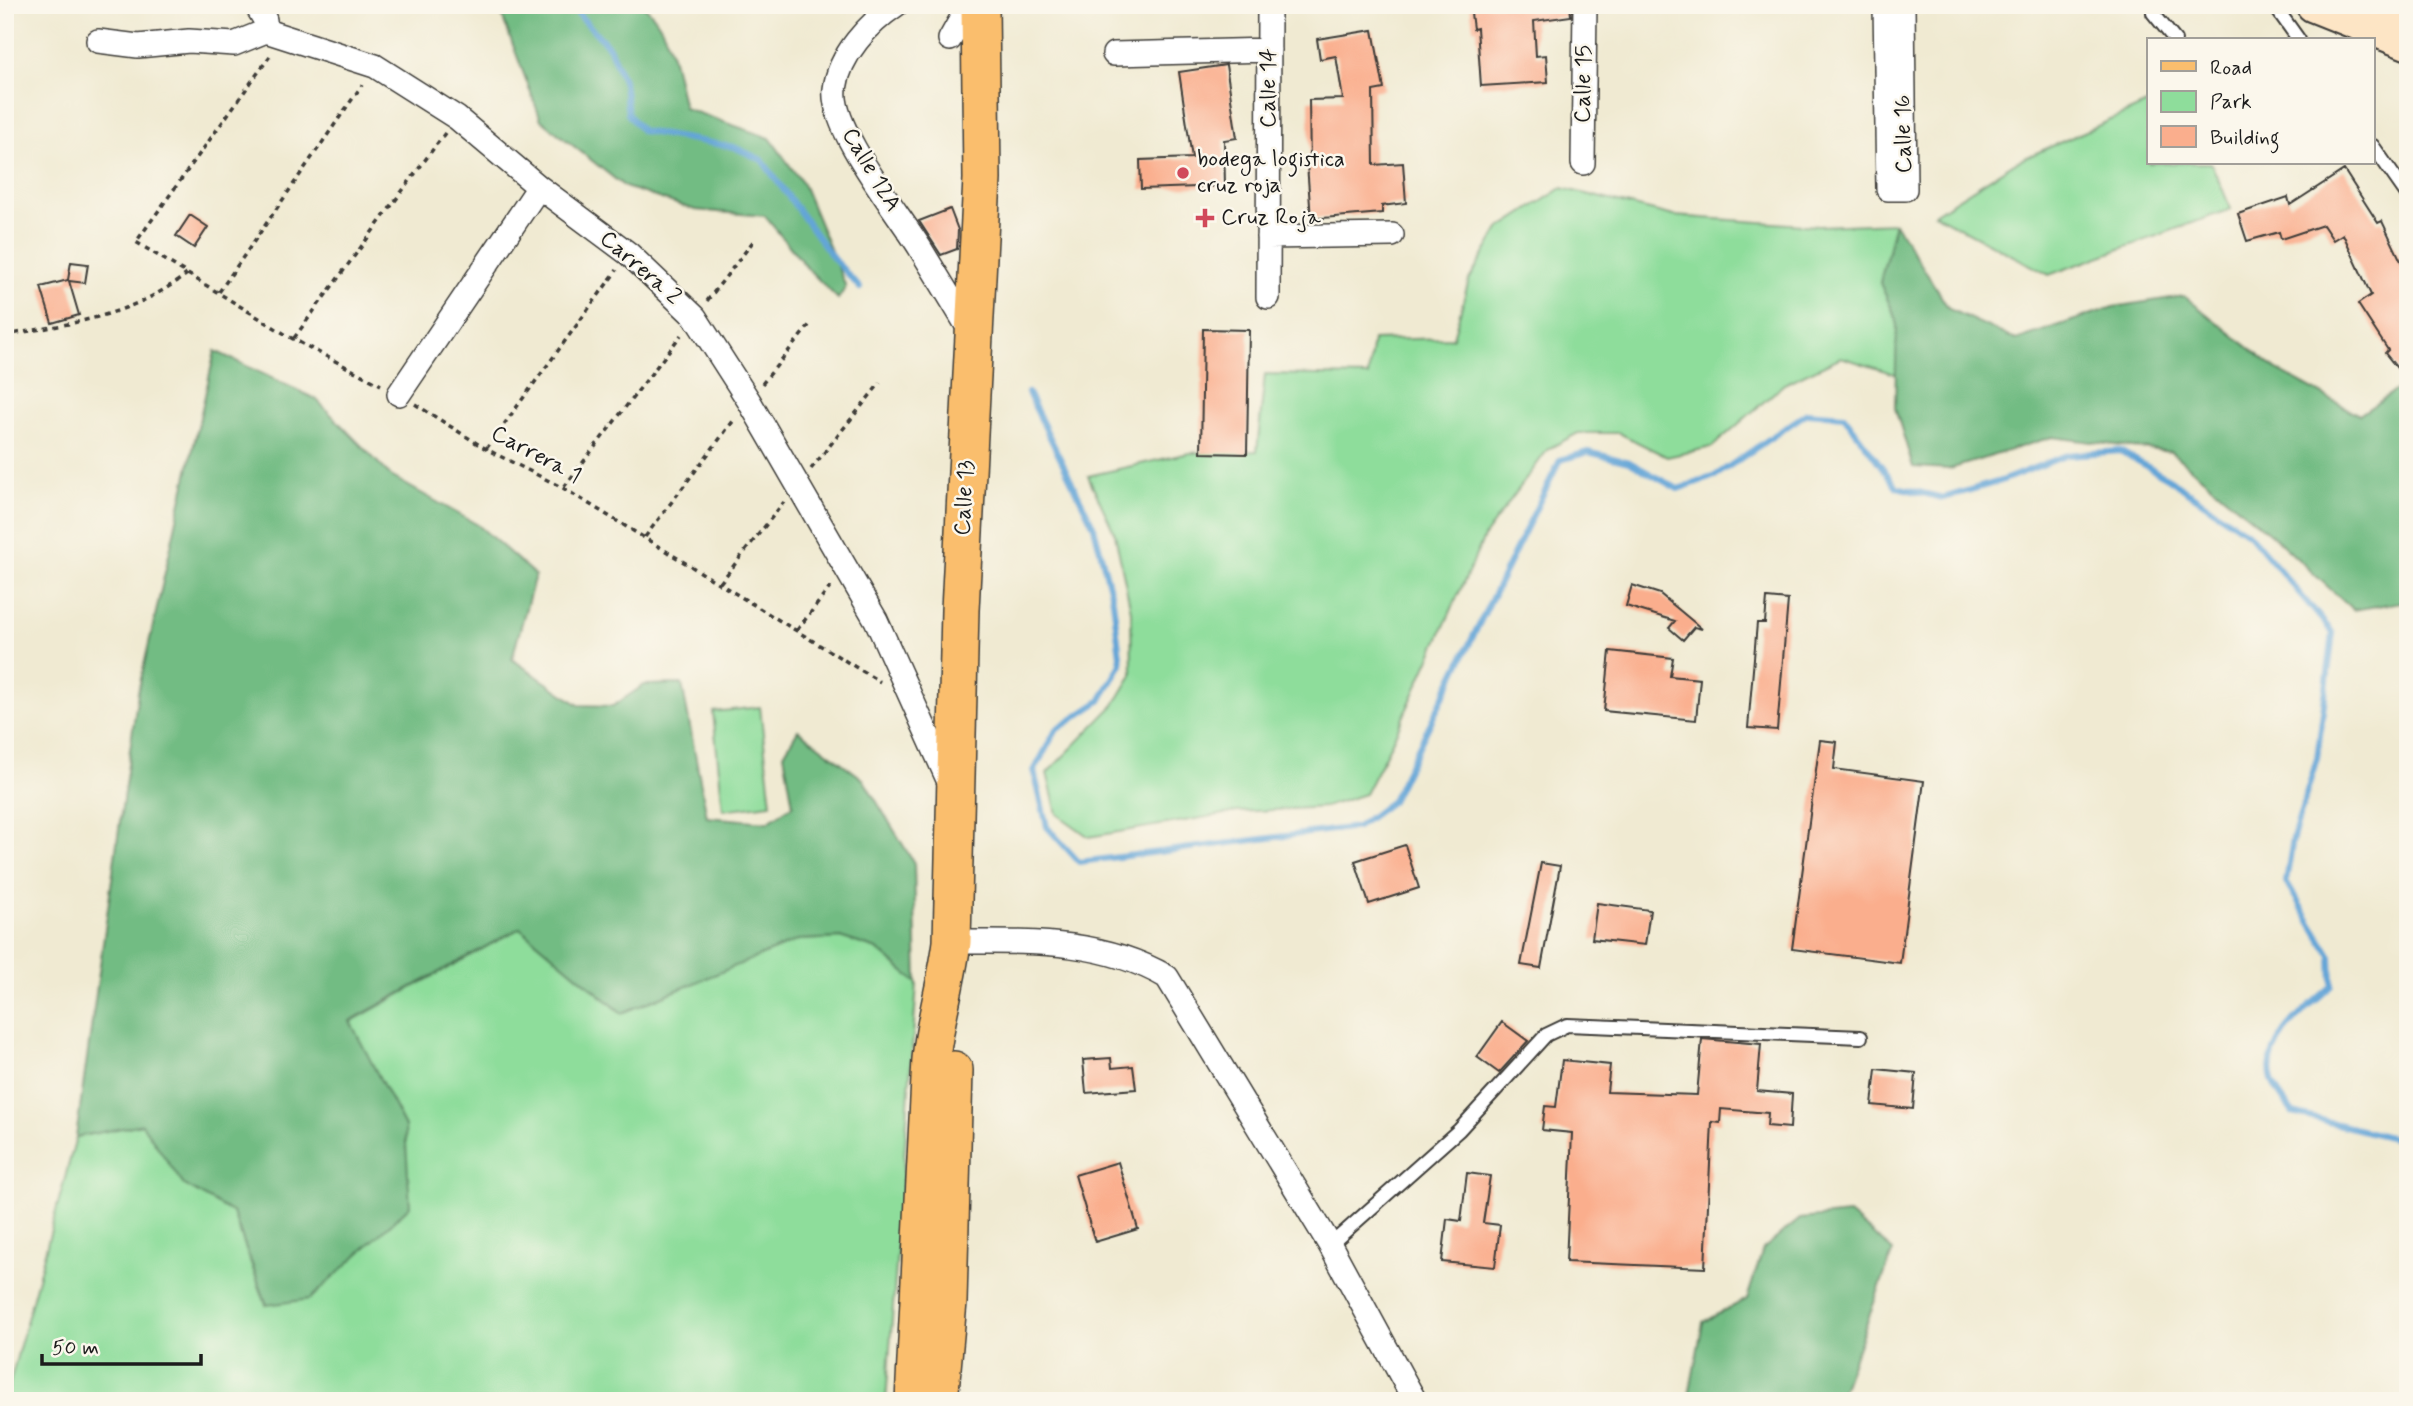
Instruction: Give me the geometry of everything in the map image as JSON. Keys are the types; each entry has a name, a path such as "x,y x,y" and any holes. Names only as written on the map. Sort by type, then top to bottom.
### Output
{"main road":[{"name":"Calle 13","path":"946,992 951,942 960,610 982,179 981,5"},
{"path":"982,56 1002,5"},
{"path":"2313,5 2408,43"},
{"path":"2381,5 2408,16"},
{"path":"914,1401 935,1019 946,992"},
{"path":"939,1401 948,1302 955,1097 952,1021 946,992"}],"street":[{"path":"98,41 138,46 189,41 234,44 275,34 256,5"},
{"name":"Calle 12A","path":"896,5 874,22 856,42 841,69 835,88 835,103 856,149 974,337"},
{"path":"950,39 969,5"},
{"name":"Calle 14","path":"1268,297 1269,5"},
{"name":"Calle 15","path":"1583,163 1585,5"},
{"name":"Calle 16","path":"1885,5 1888,189 1905,189 1903,5"},
{"name":"Carrera 2","path":"275,34 375,66 457,117 539,187 629,254 695,317 749,401 847,568 896,659 956,796"},
{"path":"1114,54 1269,50"},
{"path":"399,394 539,187"},
{"path":"1268,237 1392,235"},
{"path":"951,942 1055,942 1112,952 1141,962 1167,977 1330,1245 1415,1401"}],"lane":[{"path":"2153,5 2153,13 2173,38"},
{"path":"2274,5 2298,38"},
{"path":"2374,147 2408,196"},
{"path":"1330,1245 1459,1130 1546,1035 1567,1025 1861,1037"}],"path":[{"name":"Carrera 1","path":"275,34 136,242 293,339 399,394 486,449 564,488 797,630 915,707"},
{"path":"219,292 375,66"},
{"path":"293,339 457,117"},
{"path":"564,488 755,239"},
{"path":"486,449 629,254"},
{"path":"5,335 122,310 159,295 187,274"},
{"path":"645,537 811,323"},
{"path":"797,630 847,568"}],"green space":[{"path":"498,5 642,5 660,25 666,38 684,108 770,138 803,184 846,287 838,299 807,268 765,216 695,210 625,187 541,120"},
{"path":"2147,104 2147,164 2211,164 2231,209 2049,275 1934,214 2016,162"},
{"path":"1562,188 1674,216 1818,226 1895,223 1880,283 1897,320 1898,375 1841,357 1784,384 1712,447 1667,457 1619,433 1578,433 1548,449 1485,535 1393,740 1365,794 1325,807 1237,812 1089,837 1057,814 1047,773 1114,705 1132,675 1131,611 1115,534 1088,476 1189,453 1257,451 1265,374 1368,376 1373,340 1453,338 1469,280 1499,229"},
{"path":"1895,223 1949,309 2016,340 2113,307 2184,296 2277,370 2359,415 2408,382 2408,601 2353,610 2275,538 2171,452 2052,437 1950,469 1913,467 1895,408 1897,320 1880,283"},
{"path":"215,351 316,399 391,476 478,525 535,575 512,659 579,705 613,706 644,685 682,684 707,817 767,822 793,805 784,754 798,730 863,779 914,863 917,983 877,949 843,938 798,940 622,1013 520,928 350,1021 405,1127 410,1206 310,1299 267,1305 233,1213 183,1184 142,1124 76,1137 138,692"},
{"path":"760,707 771,804 723,810 713,712"},
{"path":"520,928 622,1013 798,940 843,938 877,949 917,983 886,1401 5,1401 76,1137 142,1124 183,1184 233,1213 266,1305 405,1127 350,1022"},
{"path":"1849,1214 1893,1251 1838,1401 1688,1401 1703,1322 1747,1299 1763,1249 1800,1219"}],"building":[{"path":"1470,5 1570,5 1571,16 1534,21 1536,56 1546,55 1548,82 1481,86 1477,28 1473,29"},
{"path":"1373,30 1384,89 1373,91 1374,165 1403,163 1406,203 1382,206 1382,213 1311,219 1307,164 1310,164 1309,100 1343,99 1336,56 1320,59 1317,39"},
{"path":"1226,65 1237,138 1224,140 1225,186 1141,189 1140,160 1192,158 1179,72"},
{"path":"2344,170 2378,223 2382,221 2408,276 2408,382 2385,353 2388,350 2358,304 2371,295 2343,234 2333,240 2323,225 2281,239 2279,232 2247,241 2238,214 2288,197 2290,205"},
{"path":"950,209 958,230 957,249 941,255 919,221"},
{"path":"190,215 208,227 194,248 176,236"},
{"path":"71,262 88,264 85,283 69,281 79,315 52,323 41,287 68,280"},
{"path":"1203,329 1249,330 1247,454 1201,453"},
{"path":"1632,585 1660,594 1702,629 1694,627 1683,640 1669,628 1675,621 1626,606"},
{"path":"1767,598 1788,600 1777,730 1748,728 1757,623 1765,623"},
{"path":"1610,651 1673,658 1670,676 1700,679 1696,720 1604,711"},
{"path":"1820,740 1837,742 1834,769 1924,781 1900,963 1792,949"},
{"path":"1405,845 1419,888 1369,904 1355,861"},
{"path":"1541,863 1560,866 1541,968 1521,965"},
{"path":"1597,903 1650,910 1645,945 1592,939"},
{"path":"1502,1022 1528,1041 1499,1073 1477,1057"},
{"path":"1702,1039 1761,1044 1757,1091 1792,1094 1790,1128 1767,1126 1768,1113 1721,1109 1720,1123 1712,1122 1705,1268 1566,1262 1572,1133 1542,1130 1545,1106 1556,1107 1562,1060 1610,1065 1607,1092 1697,1095"},
{"path":"1111,1058 1112,1068 1133,1066 1136,1089 1086,1093 1083,1060"},
{"path":"1876,1069 1916,1073 1913,1109 1872,1105"},
{"path":"1118,1162 1138,1229 1095,1242 1075,1175"},
{"path":"1467,1173 1490,1176 1483,1223 1500,1225 1495,1267 1442,1262 1447,1219 1461,1221"}],"waterway":[{"path":"570,5 609,47 624,83 628,114 642,131 734,147 762,160 833,258 860,288"},
{"path":"1028,393 1094,527 1113,601 1121,664 1100,701 1056,730 1034,771 1047,827 1079,862 1357,827 1392,801 1560,460 1588,452 1629,462 1678,489 1715,476 1807,413 1844,416 1897,487 1943,498 2001,481 2067,455 2120,451 2169,479 2249,534 2333,633 2317,758 2293,838 2286,882 2331,956 2332,986 2299,1015 2280,1039 2270,1066 2272,1080 2293,1113 2397,1139 2408,1146"}],"place":[{"name":"bodega logistica cruz roja","path":"1183,173"},
{"name":"Cruz Roja","path":"1205,218"}]}
